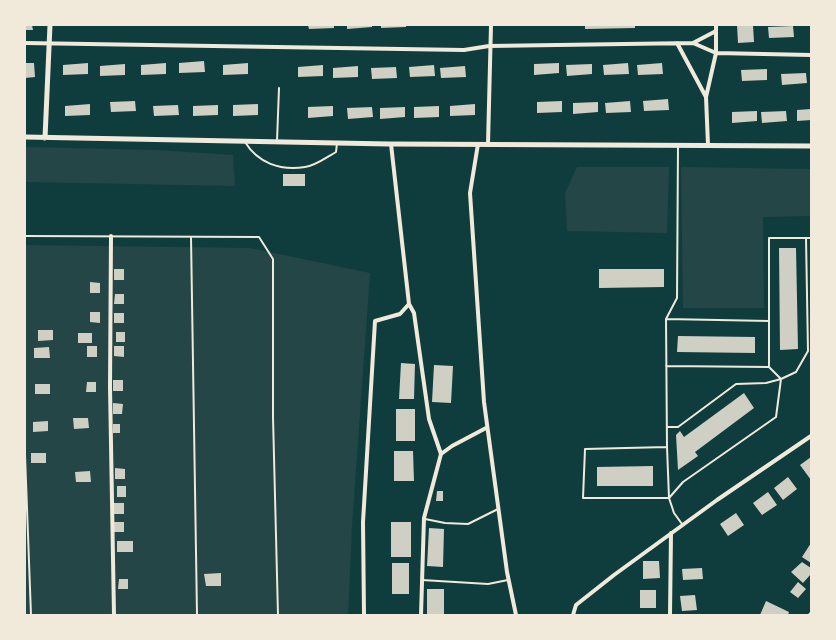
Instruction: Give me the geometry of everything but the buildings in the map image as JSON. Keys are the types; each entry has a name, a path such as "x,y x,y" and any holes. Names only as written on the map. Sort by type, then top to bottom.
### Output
{"street":[{"path":"45,138 50,25"},
{"path":"488,144 489,46 491,25"},
{"path":"708,145 706,97 716,53 716,25"},
{"path":"25,44 464,50 489,46 693,42 716,31"},
{"path":"693,42 716,53 811,55"},
{"path":"678,43 706,97"},
{"path":"25,137 337,141 391,144 811,146"},
{"path":"391,144 409,304 414,313 429,419 441,454 424,518 421,615"},
{"path":"478,144 470,193 486,428 509,580 516,615"},
{"path":"111,236 110,387 114,615"},
{"path":"364,615 363,522 375,321 400,314 409,304"},
{"path":"441,454 452,446 486,428"},
{"path":"572,615 576,605 683,524 811,436"},
{"path":"670,615 671,533"}],"lane":[{"path":"277,141 278,88"},
{"path":"244,141 252,154 273,166 305,167 336,152 337,141"},
{"path":"678,145 677,298 666,319 667,447 669,498 674,513 683,524"},
{"path":"25,236 259,237 273,259 273,417 278,615"},
{"path":"192,237 197,615"},
{"path":"667,447 585,449 583,498 669,498 683,482 776,417 780,379 769,367 769,238 811,238"},
{"path":"667,427 678,427 736,384 766,383 796,372 808,351 806,238"},
{"path":"666,319 769,321"},
{"path":"666,366 769,367"},
{"path":"25,455 31,615"},
{"path":"424,518 445,524 468,524 498,509"},
{"path":"421,580 488,584 509,580"}],"shaded area":[{"path":"25,147 156,150 233,155 235,186 25,182"},
{"path":"577,167 669,167 667,233 567,231 565,193"},
{"path":"681,167 811,169 811,216 763,217 764,308 683,308"},
{"path":"25,245 250,248 370,273 352,526 348,615 25,615"}]}
